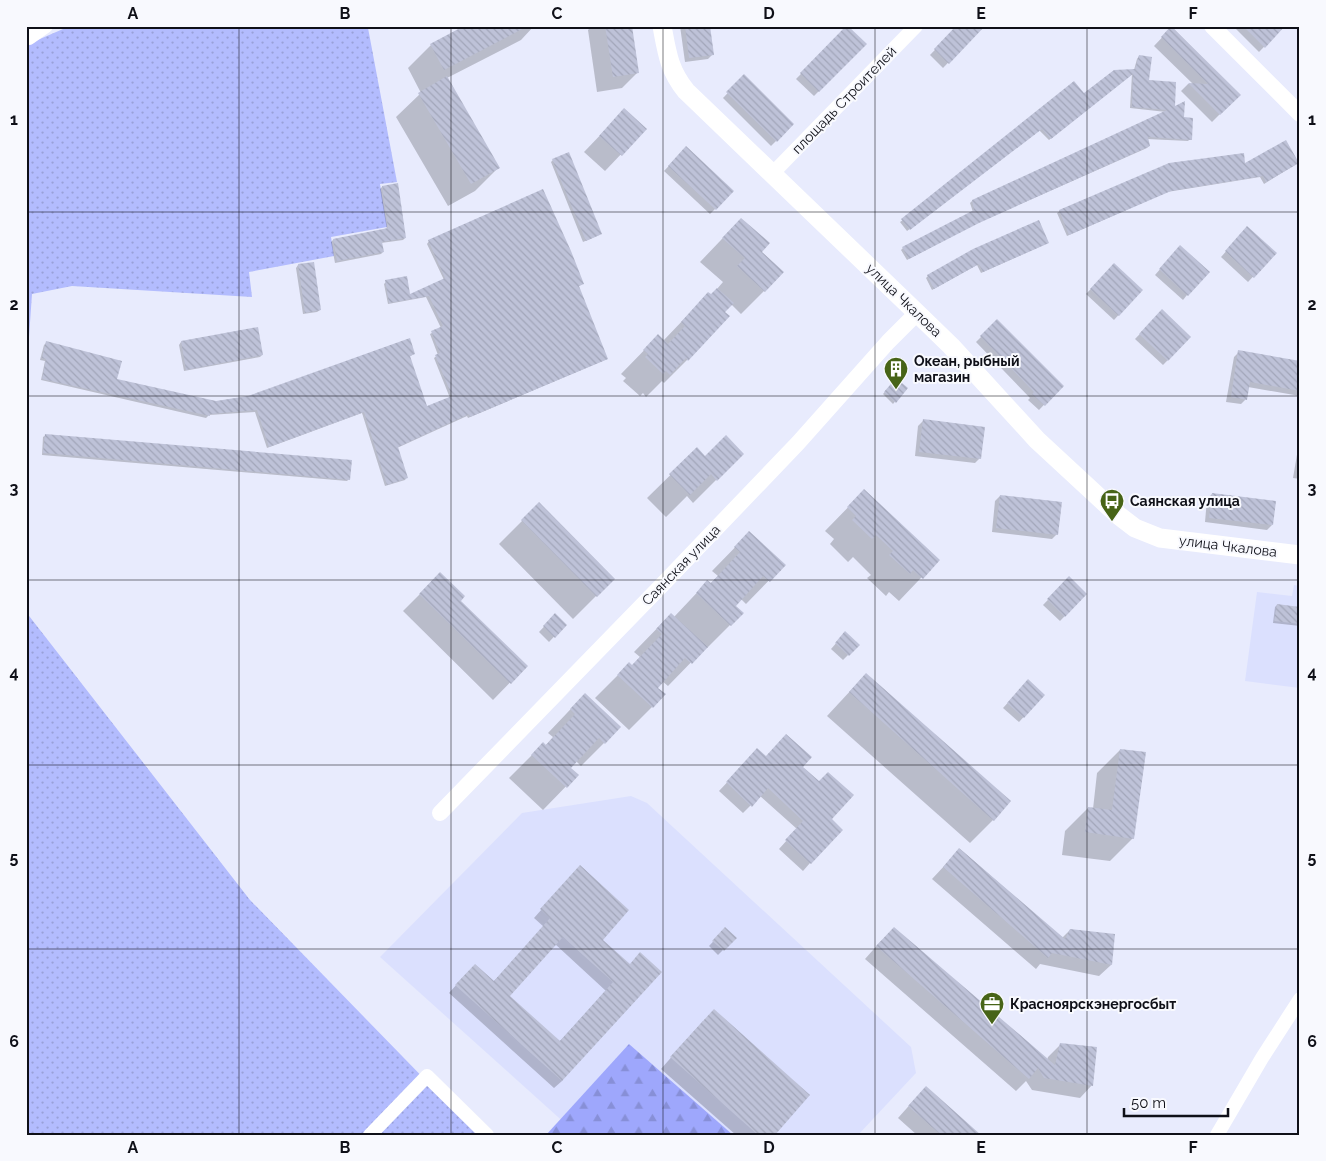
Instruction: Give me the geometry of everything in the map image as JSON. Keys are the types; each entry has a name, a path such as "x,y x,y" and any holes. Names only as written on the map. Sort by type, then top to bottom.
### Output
{"main road":[{"name":"улица Чкалова","path":"662,26 667,56 676,79 704,109 951,346 1037,440 1118,515 1135,528 1160,538 1300,555"}],"street":[{"path":"26,38 29,38 46,26"},
{"name":"площадь Строителей","path":"772,174 916,26"},
{"path":"1212,26 1300,114"},
{"name":"Саянская улица","path":"440,813 798,443 888,342 917,313"},
{"path":"1217,1135 1262,1058 1300,999"},
{"path":"370,1135 427,1076 487,1135"}],"shaded area":[{"path":"70,26 371,26 368,28 397,182 380,184 387,227 331,237 334,256 249,272 252,297 72,286 32,294 26,380 26,45"},
{"path":"1294,585 1300,586 1300,688 1245,681 1257,592 1292,596"},
{"path":"26,612 250,900 479,1135 26,1135"},
{"path":"631,796 647,803 911,1047 916,1073 858,1135 578,1135 380,957 522,813"}],"green space":[{"path":"629,1044 733,1135 546,1135"}],"building":[{"path":"464,26 528,26 444,70 430,44"},
{"path":"605,26 632,26 639,73 613,77"},
{"path":"685,26 710,26 714,55 689,58"},
{"path":"846,26 867,44 819,92 800,73"},
{"path":"956,26 985,26 949,64 934,49"},
{"path":"1171,26 1241,95 1220,115 1188,83 1208,84 1161,37"},
{"path":"1243,26 1285,26 1265,48"},
{"path":"1139,55 1152,57 1149,80 1176,82 1175,106 1185,101 1184,117 1193,118 1192,140 1148,137 1150,146 979,223 909,259 902,247 974,210 972,200 1167,110 1132,107 1133,74 1051,139 1042,129 910,230 901,219 1074,81 1084,93 1114,70 1135,69"},
{"path":"744,74 794,124 777,142 726,92"},
{"path":"447,76 500,168 471,184 418,93"},
{"path":"624,108 647,129 622,156 599,136"},
{"path":"1286,140 1299,163 1266,182 1263,176 1171,191 1069,235 1059,210 1169,163 1244,153 1245,163"},
{"path":"686,146 734,191 716,210 668,166"},
{"path":"569,152 602,234 586,241 552,159"},
{"path":"398,183 406,238 382,242 384,252 337,261 333,239 388,228 382,186"},
{"path":"543,189 584,284 579,286 608,359 470,417 469,414 398,447 408,478 387,485 364,412 269,447 257,410 210,414 210,416 42,379 46,359 42,358 46,341 122,361 117,379 216,401 248,396 410,338 415,354 410,356 427,406 452,396 435,355 440,353 431,331 443,326 429,296 389,303 385,280 407,276 410,294 445,278 428,240"},
{"path":"741,218 770,243 762,252 784,272 765,292 737,266 745,258 722,238"},
{"path":"1039,220 1049,243 983,272 979,264 934,289 927,275 973,249"},
{"path":"1247,226 1277,253 1254,278 1225,251"},
{"path":"1180,245 1210,272 1188,296 1159,269"},
{"path":"314,262 321,310 305,313 298,264"},
{"path":"1114,263 1143,290 1119,316 1090,289"},
{"path":"717,288 734,303 725,312 730,316 688,361 686,358 670,375 666,371 663,374 645,357 648,354 643,350 658,334 668,344 685,326 681,322 708,292 711,294"},
{"path":"1162,309 1191,337 1168,361 1139,334"},
{"path":"997,319 1064,386 1045,406 980,336"},
{"path":"258,327 263,355 186,370 181,341"},
{"path":"1238,350 1300,361 1300,391 1250,382 1247,400 1231,397"},
{"name":"Океан, рыбный магазин","path":"896,378 908,388 896,403 884,392"},
{"path":"923,419 985,427 981,459 919,452"},
{"path":"45,434 352,460 350,480 43,453"},
{"path":"726,435 744,454 717,481 711,474 690,495 669,474 697,447 705,456"},
{"path":"864,489 940,560 923,579 913,570 910,574 889,555 893,551 876,535 872,539 852,520 856,516 847,507"},
{"path":"1212,493 1276,501 1273,525 1209,518"},
{"path":"1000,495 1062,502 1058,535 996,528"},
{"path":"539,502 615,579 597,597 521,520"},
{"path":"749,531 786,565 770,582 763,576 736,606 744,613 731,626 696,593 707,580 711,583 740,552 734,547"},
{"path":"440,572 465,596 461,601 528,666 511,684 419,594"},
{"path":"1069,576 1087,594 1065,617 1047,599"},
{"path":"1277,604 1300,607 1300,624 1274,621"},
{"path":"555,613 567,625 555,638 543,626"},
{"path":"671,613 708,647 692,664 685,658 658,688 666,694 653,708 617,675 629,662 632,665 662,634 656,629"},
{"path":"845,631 860,645 849,656 835,643"},
{"path":"866,673 1011,801 994,821 849,692"},
{"path":"1028,679 1045,695 1024,718 1007,703"},
{"path":"585,693 621,727 605,744 599,738 571,768 579,775 567,788 531,755 543,742 546,745 575,714 570,709"},
{"path":"786,734 812,757 803,767 819,781 828,772 854,795 832,819 843,830 811,864 785,840 803,821 768,788 752,807 726,782 757,748 766,756"},
{"path":"1120,749 1146,752 1134,839 1085,832 1088,807 1112,810"},
{"path":"959,848 1065,939 1070,929 1115,934 1112,965 1052,953 1048,958 943,867"},
{"path":"580,865 629,910 603,940 630,964 640,952 662,972 562,1081 455,985 475,964 494,981 550,918 540,909","holes":["563,937 613,982 560,1041 510,996"]},
{"path":"725,927 737,938 724,951 712,941"},
{"path":"894,927 1055,1065 1060,1043 1097,1047 1093,1086 1044,1078 1038,1068 1029,1079 876,946"},
{"path":"714,1009 810,1095 775,1135 758,1135 670,1057"},
{"path":"926,1086 981,1135 941,1135 908,1106"}],"place":[{"name":"Океан, рыбный магазин","path":"896,390"},
{"name":"Саянская улица","path":"1112,522"},
{"name":"Красноярскэнергосбыт","path":"992,1025"}]}
